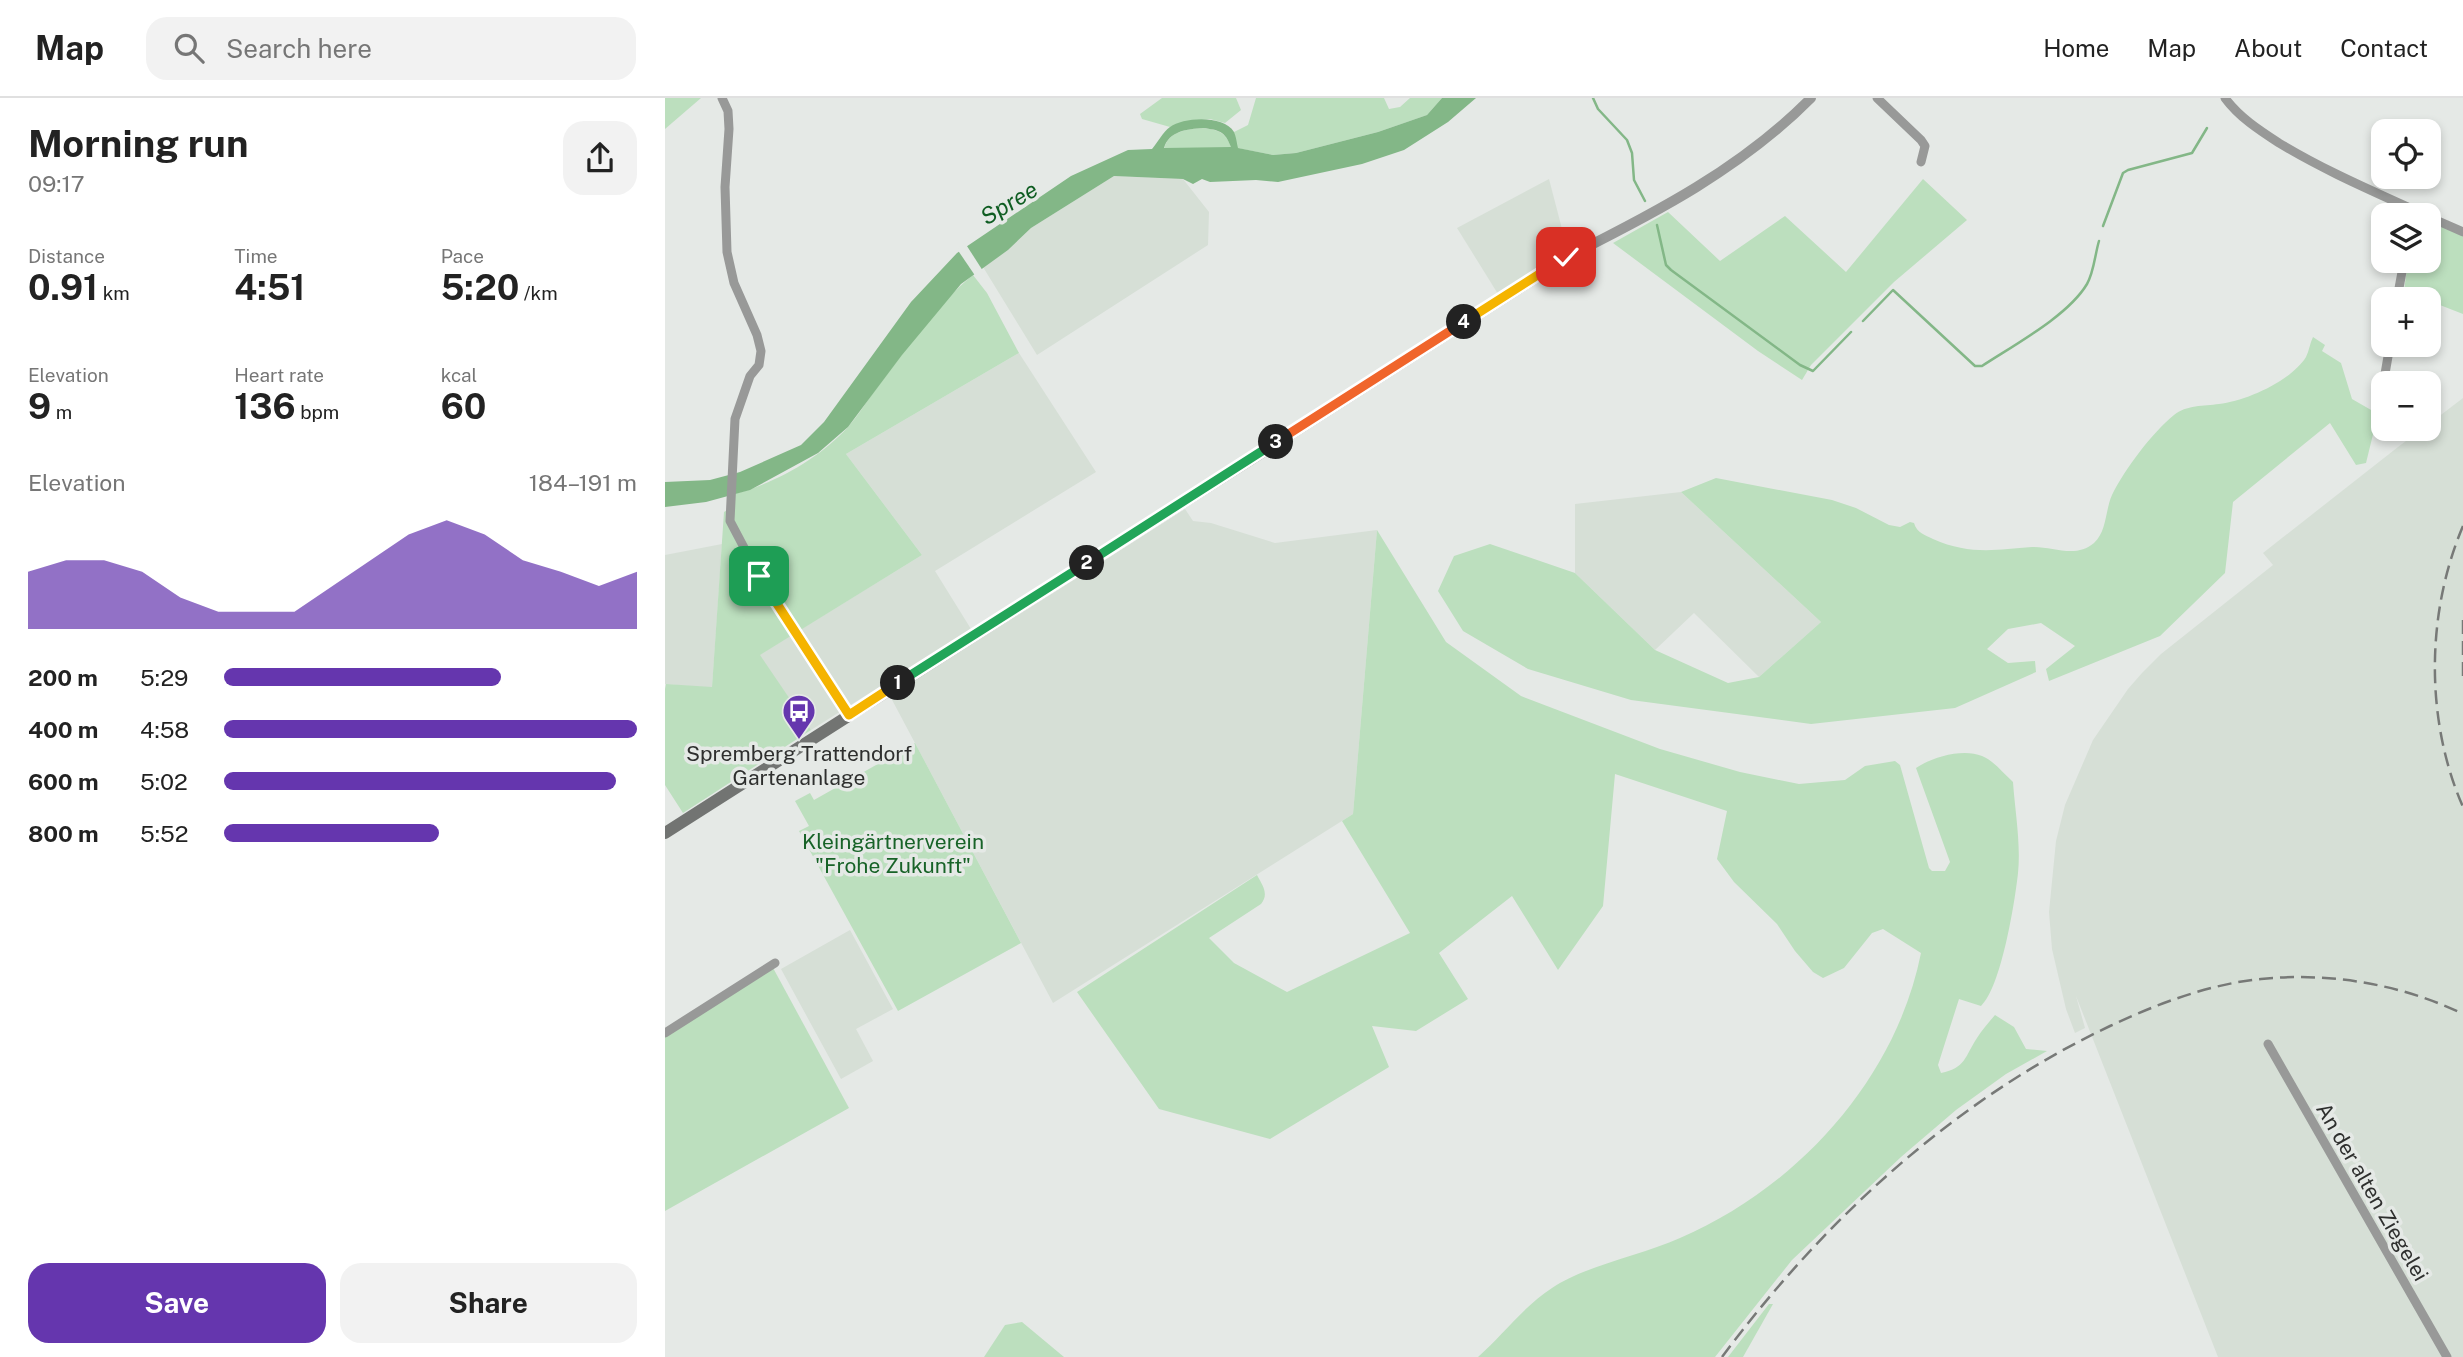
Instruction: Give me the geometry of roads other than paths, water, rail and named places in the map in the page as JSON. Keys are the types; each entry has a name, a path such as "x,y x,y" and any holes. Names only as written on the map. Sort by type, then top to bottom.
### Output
{"main road":[{"path":"665,833 1569,256"}],"street":[{"path":"722,98 728,111 729,129 725,187 727,252 734,283 757,335 761,351 759,365 750,376 735,418 730,521 759,576 849,715"},
{"path":"1569,256 1685,196 1737,160 1811,98"},
{"path":"1877,98 1921,140 1925,146 1921,162"},
{"path":"2225,98 2234,111 2261,131 2320,168 2393,203"},
{"path":"2441,222 2463,232"},
{"path":"665,1033 775,963"},
{"name":"An der alten Ziegelei","path":"2268,1044 2447,1357"}],"waterway":[{"path":"1593,98 1598,109 1627,140 1632,153 1634,180 1645,201"},
{"path":"2103,226 2123,173 2192,153 2207,128"},
{"path":"1657,225 1666,265 1671,270 1800,365 1813,371 1851,332"},
{"path":"1863,321 1893,290 1975,366 1982,366 2039,329 2078,296 2093,269 2099,241"}],"railway":[{"path":"2463,526 2442,594 2435,666 2442,739 2463,807"},
{"path":"2463,620 2463,683"},
{"path":"1722,1357 1804,1258 1848,1212 1896,1168 1946,1127 1998,1090 2053,1056 2110,1026 2203,990 2287,977 2338,979 2390,988 2463,1014"}],"place":[{"name":"Spremberg Trattendorf Gartenanlage","path":"799,741"}],"water label":[{"name":"Spree","path":"1009,203"}],"park label":[{"name":"Kleingärtnerverein \"Frohe Zukunft\"","path":"893,854"}]}
